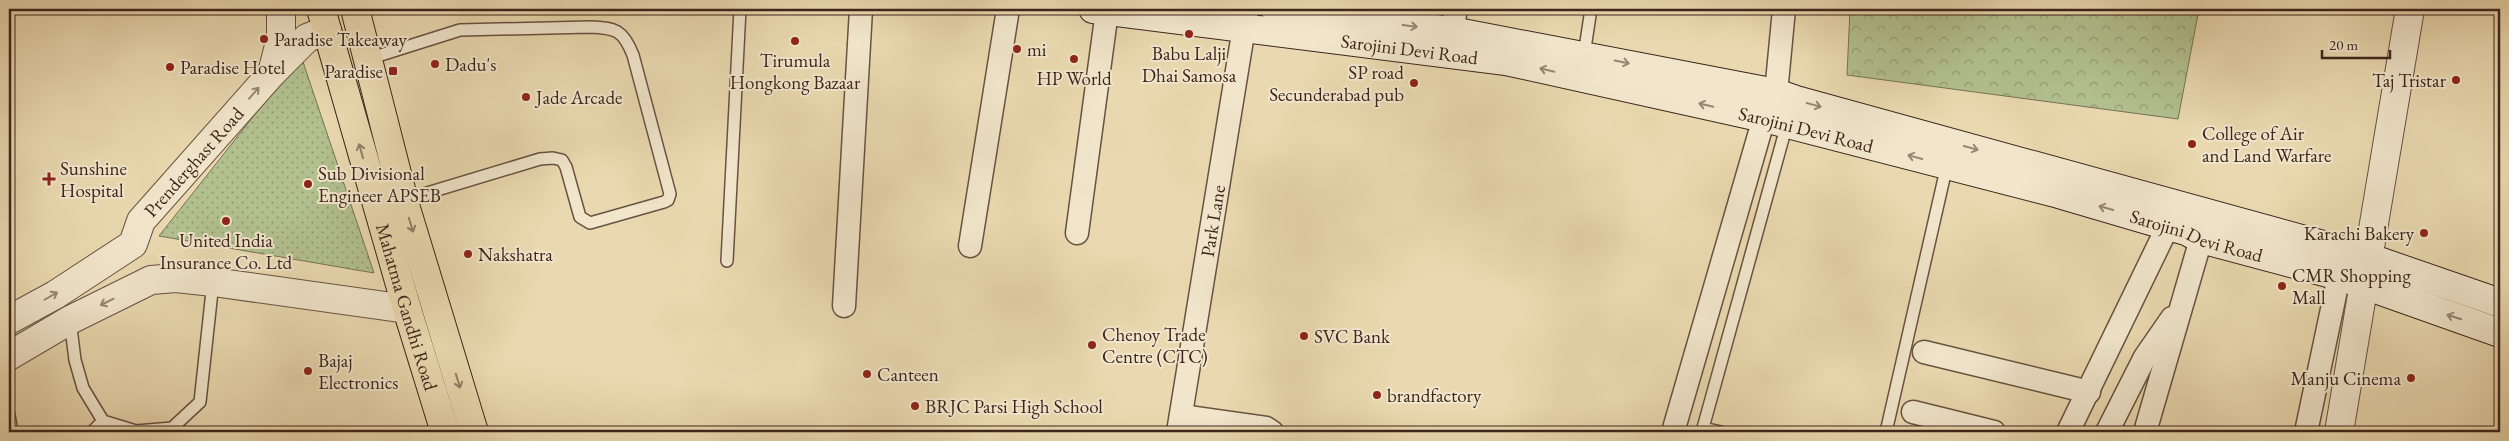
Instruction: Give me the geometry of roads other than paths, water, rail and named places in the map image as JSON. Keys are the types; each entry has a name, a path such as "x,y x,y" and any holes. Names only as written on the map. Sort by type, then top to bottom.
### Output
{"highway":[{"name":"Mahatma Gandhi Road","path":"355,9 404,200 474,432"},
{"name":"Mahatma Gandhi Road","path":"324,19 407,309 445,432"}],"main road":[{"path":"272,73 281,38 281,9"},
{"name":"Sarojini Devi Road","path":"1274,9 1454,20 1584,55 1776,93 2367,257 2500,303"},
{"path":"2339,432 2351,280 2367,257 2410,9"},
{"name":"Sarojini Devi Road","path":"1100,10 1246,18 1506,61 1776,121 2059,194 2186,231 2201,239 2351,280 2500,332"},
{"name":"Prenderghast Road","path":"132,244 141,221 272,73 324,19"},
{"path":"9,320 55,295 132,244 151,280"},
{"path":"9,356 70,320 151,280 176,278 213,282 407,309"}],"street":[{"path":"844,306 860,9"},
{"path":"970,246 1008,9"},
{"path":"1672,432 1776,121 1776,93 1784,9"},
{"path":"1077,233 1100,10"},
{"name":"Park Lane","path":"1179,424 1246,18"},
{"path":"2068,432 2168,226"},
{"path":"2145,432 2201,239"},
{"path":"2306,432 2351,280"},
{"path":"2107,432 2145,356 2184,300"},
{"path":"1924,352 2089,392"},
{"path":"1913,412 1994,432"},
{"path":"1179,424 1266,428 1272,432"}],"lane":[{"path":"726,261 740,9"},
{"path":"1584,55 1591,9"},
{"path":"368,59 460,30 590,27 618,31 627,40 633,55 670,194 668,200 664,202 590,223 584,221 580,216 566,167 562,160 554,158 540,159 404,200"},
{"path":"1720,432 1703,428 1776,121"},
{"path":"1886,432 1947,165"},
{"path":"70,320 75,360 83,388 103,421 136,431 172,428 200,402 213,282"},
{"path":"9,415 12,432"},
{"path":"92,432 103,421"}],"place":[{"name":"Babu Lalji Dhai Samosa","path":"1189,34"},
{"name":"Paradise Takeaway","path":"264,39"},
{"name":"Tirumula Hongkong Bazaar","path":"795,41"},
{"name":"mi","path":"1017,49"},
{"name":"HP World","path":"1074,59"},
{"name":"Dadu's","path":"435,64"},
{"name":"Paradise Hotel","path":"170,67"},
{"name":"Paradise","path":"393,71"},
{"name":"Taj Tristar","path":"2456,80"},
{"name":"SP road Secunderabad pub","path":"1414,83"},
{"name":"Jade Arcade","path":"526,97"},
{"name":"College of Air and Land Warfare","path":"2192,144"},
{"name":"Sunshine Hospital","path":"49,179"},
{"name":"Sub Divisional Engineer APSEB","path":"308,184"},
{"name":"United India Insurance Co. Ltd","path":"226,221"},
{"name":"Karachi Bakery","path":"2424,233"},
{"name":"Nakshatra","path":"468,254"},
{"name":"CMR Shopping Mall","path":"2282,286"},
{"name":"SVC Bank","path":"1304,336"},
{"name":"Chenoy Trade Centre (CTC)","path":"1092,345"},
{"name":"Bajaj Electronics","path":"308,371"},
{"name":"Canteen","path":"867,374"},
{"name":"Manju Cinema","path":"2411,378"},
{"name":"brandfactory","path":"1377,395"},
{"name":"BRJC Parsi High School","path":"915,406"}]}
